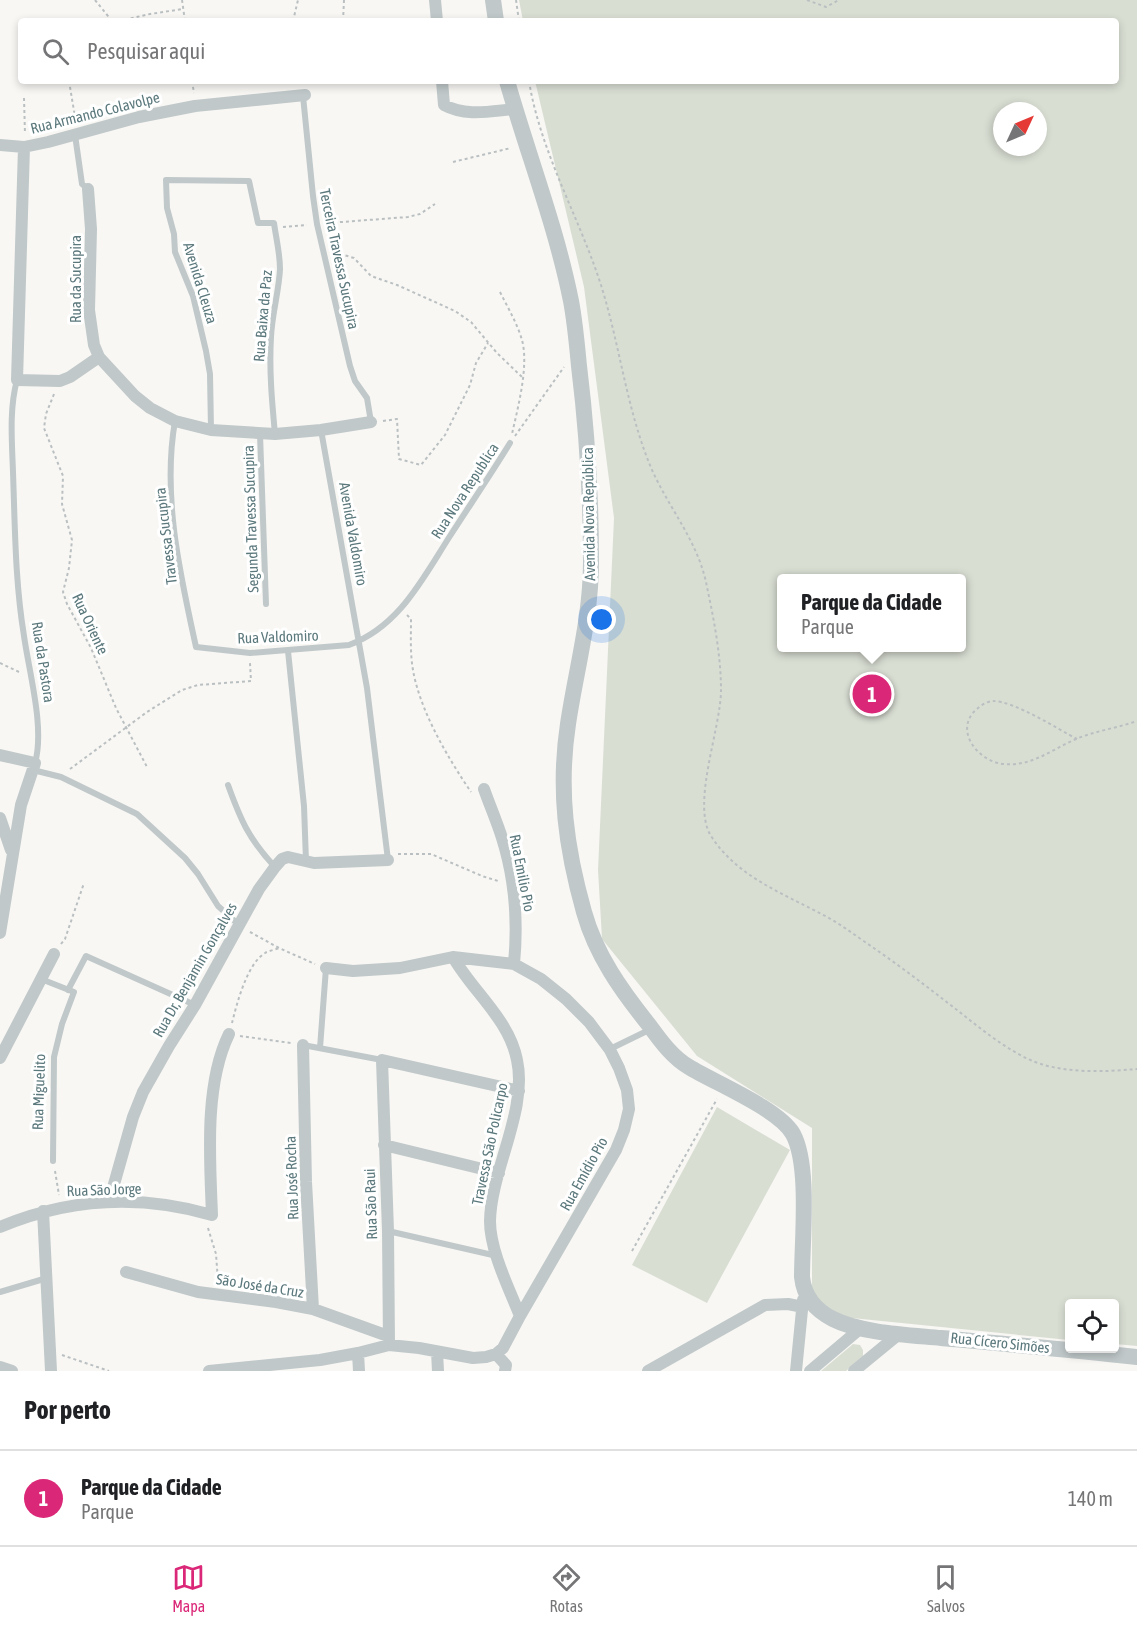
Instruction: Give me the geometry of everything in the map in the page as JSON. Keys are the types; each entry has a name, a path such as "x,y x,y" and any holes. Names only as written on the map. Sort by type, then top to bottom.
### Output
{"street":[{"path":"435,0 437,18"},
{"path":"493,0 496,18"},
{"path":"442,84 444,105 454,110 466,113 515,109"},
{"name":"Avenida Nova República","path":"508,84 561,260 572,305 589,455 590,601 567,727 562,793 564,820 579,892 595,942 614,979 670,1051 686,1065 780,1120 792,1131 802,1162 804,1290"},
{"name":"Rua Armando Colavolpe","path":"0,145 24,147 195,105 304,95"},
{"path":"24,147 16,380 60,381 70,377 99,357"},
{"name":"Rua da Sucupira","path":"88,189 91,229 89,310 94,345 99,357 135,396 150,408 175,421 211,430 275,434 370,422"},
{"path":"0,755 34,766"},
{"name":"Rua da Pastora","path":"0,933 21,805 34,766"},
{"name":"Rua Emilio Pio","path":"479,793 503,839 516,916 514,964"},
{"path":"1,825 13,857"},
{"path":"275,867 282,859 288,857 306,862 387,858"},
{"name":"Rua Dr, Benjamin Gonçalves","path":"109,1202 132,1117 143,1092 195,1005 259,889 275,867"},
{"path":"0,1058 54,954"},
{"path":"326,968 353,972 392,969 453,957 514,964"},
{"name":"Travessa São Policarpo","path":"453,957 493,1009 518,1060 519,1091 490,1219 492,1241 520,1316"},
{"name":"Rua Emídio Pio","path":"496,1354 509,1340 520,1316 616,1150 629,1109 627,1090 619,1068 610,1050 590,1022 541,979 514,964"},
{"path":"208,1214 209,1134 217,1070 229,1034"},
{"name":"Rua José Rocha","path":"303,1045 306,1182 314,1309"},
{"path":"382,1060 519,1091"},
{"name":"Rua São Raui","path":"382,1060 388,1231 388,1341"},
{"path":"384,1145 499,1173"},
{"name":"Rua São Jorge","path":"0,1227 44,1211 84,1203 142,1202 208,1214"},
{"path":"44,1211 51,1371"},
{"name":"São José da Cruz","path":"126,1272 163,1284 314,1309 388,1341"},
{"path":"796,1371 804,1290"},
{"name":"Rua Cícero Simões","path":"804,1290 816,1306 832,1319 861,1328 899,1334 1137,1357"},
{"path":"648,1371 765,1305 788,1304 803,1307"},
{"path":"810,1371 861,1328"},
{"path":"854,1371 899,1334"},
{"path":"210,1371 270,1367 320,1360 358,1353 388,1341 403,1346 473,1358 496,1354 506,1365 505,1371"},
{"path":"437,1352 438,1371"},
{"path":"358,1353 359,1371"},
{"path":"0,1367 12,1371"}],"lane":[{"name":"Terceira Travessa Sucupira","path":"304,95 317,224 350,366 355,381 367,398 370,422"},
{"path":"75,135 82,184 88,189"},
{"name":"Avenida Cleuza","path":"211,430 210,374 206,351 194,296 175,252 174,234 167,208 166,180 249,181 258,223 274,223 274,228"},
{"name":"Rua Baixa da Paz","path":"274,228 280,266 271,340 270,373 275,434"},
{"name":"Rua da Pastora","path":"16,380 12,449 17,585 38,724 38,752 34,766"},
{"name":"Travessa Sucupira","path":"175,421 171,445 173,511 180,566 196,646"},
{"name":"Avenida Valdomiro","path":"321,430 373,729 387,858"},
{"name":"Segunda Travessa Sucupira","path":"260,434 266,604"},
{"name":"Rua Nova Republica","path":"359,641 377,630 400,610 419,587 510,443"},
{"name":"Rua Valdomiro","path":"196,646 250,653 342,646 359,641"},
{"path":"288,651 304,806 306,862"},
{"path":"34,766 118,803 147,822 185,858 218,906 239,925"},
{"path":"228,785 241,821 262,853 275,867"},
{"path":"41,978 68,990 86,956 195,1005"},
{"path":"320,1048 326,968"},
{"name":"Rua Miguelito","path":"53,1161 54,1057 62,1024 74,992 68,990"},
{"path":"610,1050 651,1029"},
{"path":"303,1045 382,1060"},
{"path":"388,1231 497,1256"},
{"path":"0,1292 48,1278"}],"path":[{"path":"95,0 110,18"},
{"path":"182,0 184,18"},
{"path":"294,18 298,0"},
{"path":"343,18 344,0"},
{"path":"516,0 519,18"},
{"path":"807,0 826,7 839,0"},
{"path":"132,18 183,9"},
{"path":"69,84 76,127 75,135"},
{"path":"530,84 549,151 603,293 632,416 653,472 698,555 707,585 718,653 721,691 704,807 709,832 724,853 746,874 830,919 929,989 998,1042 1031,1060 1064,1068 1107,1071 1137,1069"},
{"path":"24,98 24,147"},
{"path":"453,162 527,145"},
{"path":"274,228 408,217 420,214 435,204"},
{"path":"323,249 354,258 371,276 455,311 471,322 488,343 522,377"},
{"name":"Rua Nova Republica","path":"500,292 515,321 522,342 522,377 510,443"},
{"path":"370,422 397,419 399,459 421,465 445,435 488,343"},
{"path":"510,443 577,348"},
{"name":"Rua Oriente","path":"60,381 46,414 44,428 63,476 62,504 72,540 69,568 63,592 70,611 85,635 107,690 147,767"},
{"path":"400,610 411,619 410,644 413,671 425,706 450,761 479,793"},
{"path":"61,777 168,697 198,685 251,681 250,653"},
{"path":"0,663 30,677"},
{"path":"1077,739 1010,705 993,701 981,705 971,714 967,728 971,745 984,757 1001,764 1021,764 1039,759 1077,739 1137,721"},
{"path":"387,858 431,854 482,876 512,885"},
{"path":"54,954 64,939 84,883"},
{"path":"239,925 279,948 326,968"},
{"path":"279,948 264,953 253,967 238,1002 229,1034 303,1045"},
{"path":"632,1251 724,1086"},
{"path":"53,1161 62,1206"},
{"path":"208,1214 216,1254 219,1294"},
{"path":"51,1352 109,1371"}],"shaded area":[{"path":"519,0 1137,0 1137,1346 1119,1344 1119,1299 1065,1299 1065,1340 812,1314 812,1128 697,1056 602,939 598,870 614,518 584,287 536,84 1119,84 1119,18 522,18"},
{"path":"717,1107 790,1150 707,1303 632,1265"},
{"path":"853,1344 860,1345 863,1356 846,1371 821,1371"}],"place":[{"name":"Parque da Cidade","path":"872,694"}]}
